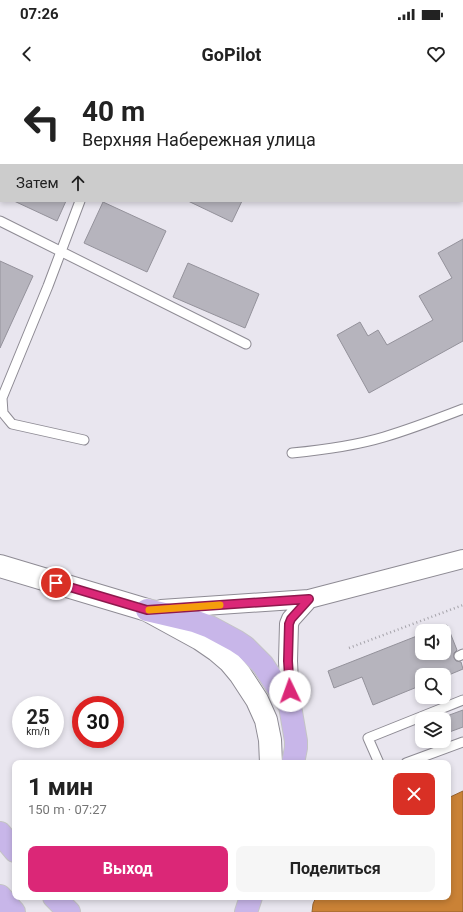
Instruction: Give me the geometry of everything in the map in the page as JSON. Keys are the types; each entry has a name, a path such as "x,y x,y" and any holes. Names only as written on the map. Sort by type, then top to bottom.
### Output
{"main road":[{"path":"0,566 147,610 194,621 210,627 236,641 245,647 263,665 290,706 296,741 294,760"},
{"path":"147,610 200,639 230,662 240,674 258,700 266,720 270,740 271,760"},
{"path":"0,833 12,847"},
{"path":"0,896 14,912"},
{"path":"57,900 68,912"},
{"path":"246,912 250,900"}],"street":[{"path":"147,610 309,599 463,559"},
{"path":"290,706 288,661 289,624 291,619 309,599"}],"lane":[{"path":"80,202 48,286 2,398 3,413 12,424 84,440"},
{"path":"0,220 246,344"},
{"path":"292,453 336,448 383,437 427,423 463,409"},
{"path":"378,760 368,738 463,700"},
{"path":"414,760 463,742"}],"path":[{"path":"349,648 463,605"}],"shaded area":[{"path":"463,791 463,912 312,912 315,900 451,900 451,797"}],"building":[{"path":"16,202 66,202 57,221"},
{"path":"103,202 166,231 147,272 84,243"},
{"path":"190,202 242,202 232,222"},
{"path":"463,239 463,341 369,393 337,335 360,322 368,336 378,330 387,345 433,320 419,296 452,278 438,253"},
{"path":"0,261 33,276 0,348"},
{"path":"188,263 259,294 245,328 173,297"},
{"path":"451,635 457,650 454,653 454,658 456,661 461,662 463,669 451,674 451,668 415,668 415,688 373,705 362,677 334,688 328,671 415,637 415,660 451,660"},
{"path":"463,710 463,727 451,731 451,714"}],"slow traffic":[{"path":"149,610 220,605"}],"route":[{"path":"56,583 147,610 309,599 291,619 289,624 288,661 290,691"}]}
